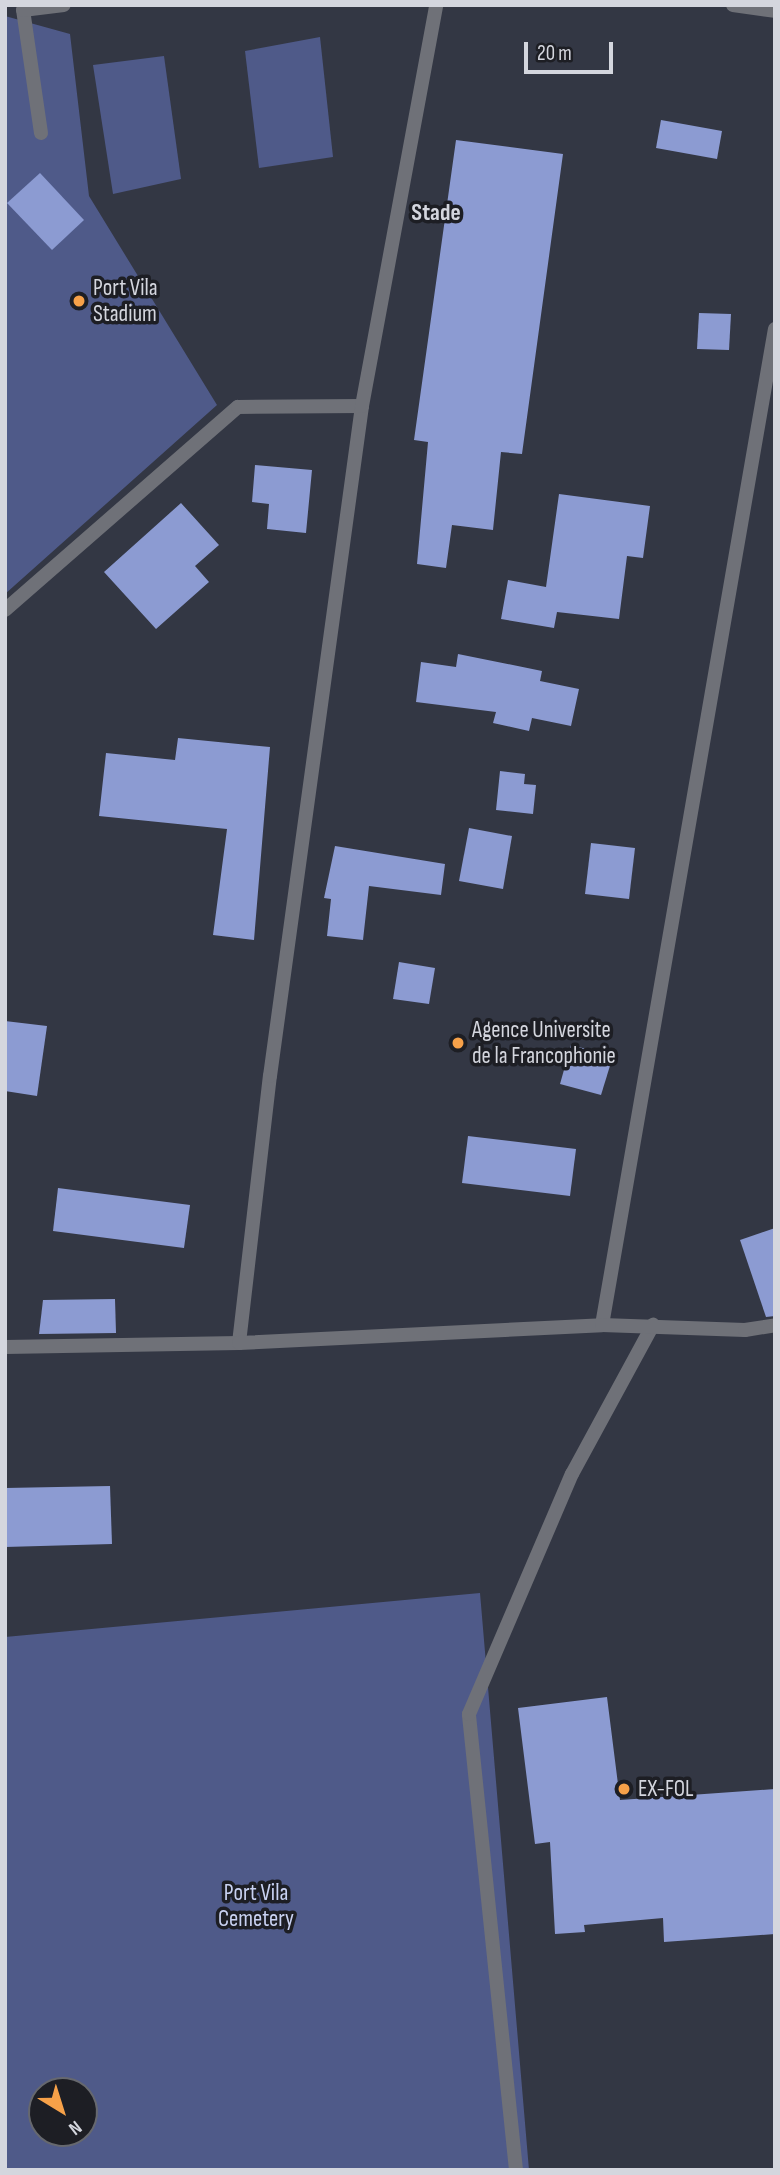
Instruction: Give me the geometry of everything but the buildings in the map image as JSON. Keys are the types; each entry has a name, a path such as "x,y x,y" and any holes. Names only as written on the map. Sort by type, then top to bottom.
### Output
{"street":[{"path":"41,133 23,10 64,5"},
{"path":"240,1343 270,1076 362,406 436,5"},
{"path":"733,5 775,11"},
{"path":"602,1325 775,329"},
{"path":"5,610 238,407 362,406"},
{"path":"5,1347 240,1343 602,1325 745,1330 775,1325"},
{"path":"516,2170 469,1714 572,1474 653,1325"}],"green space":[{"name":"Port Vila Stadium","path":"5,16 70,34 89,196 217,405 5,594"},
{"path":"320,37 333,157 259,168 245,51"},
{"path":"164,56 181,179 113,194 93,65"},
{"name":"Port Vila Cemetery","path":"480,1593 529,2170 5,2170 5,1637"}],"place":[{"name":"Port Vila Stadium","path":"79,301"},
{"name":"Agence Universite de la Francophonie","path":"458,1043"},
{"name":"EX-FOL","path":"624,1789"}],"district":[{"name":"Stade","path":"436,213"}]}
